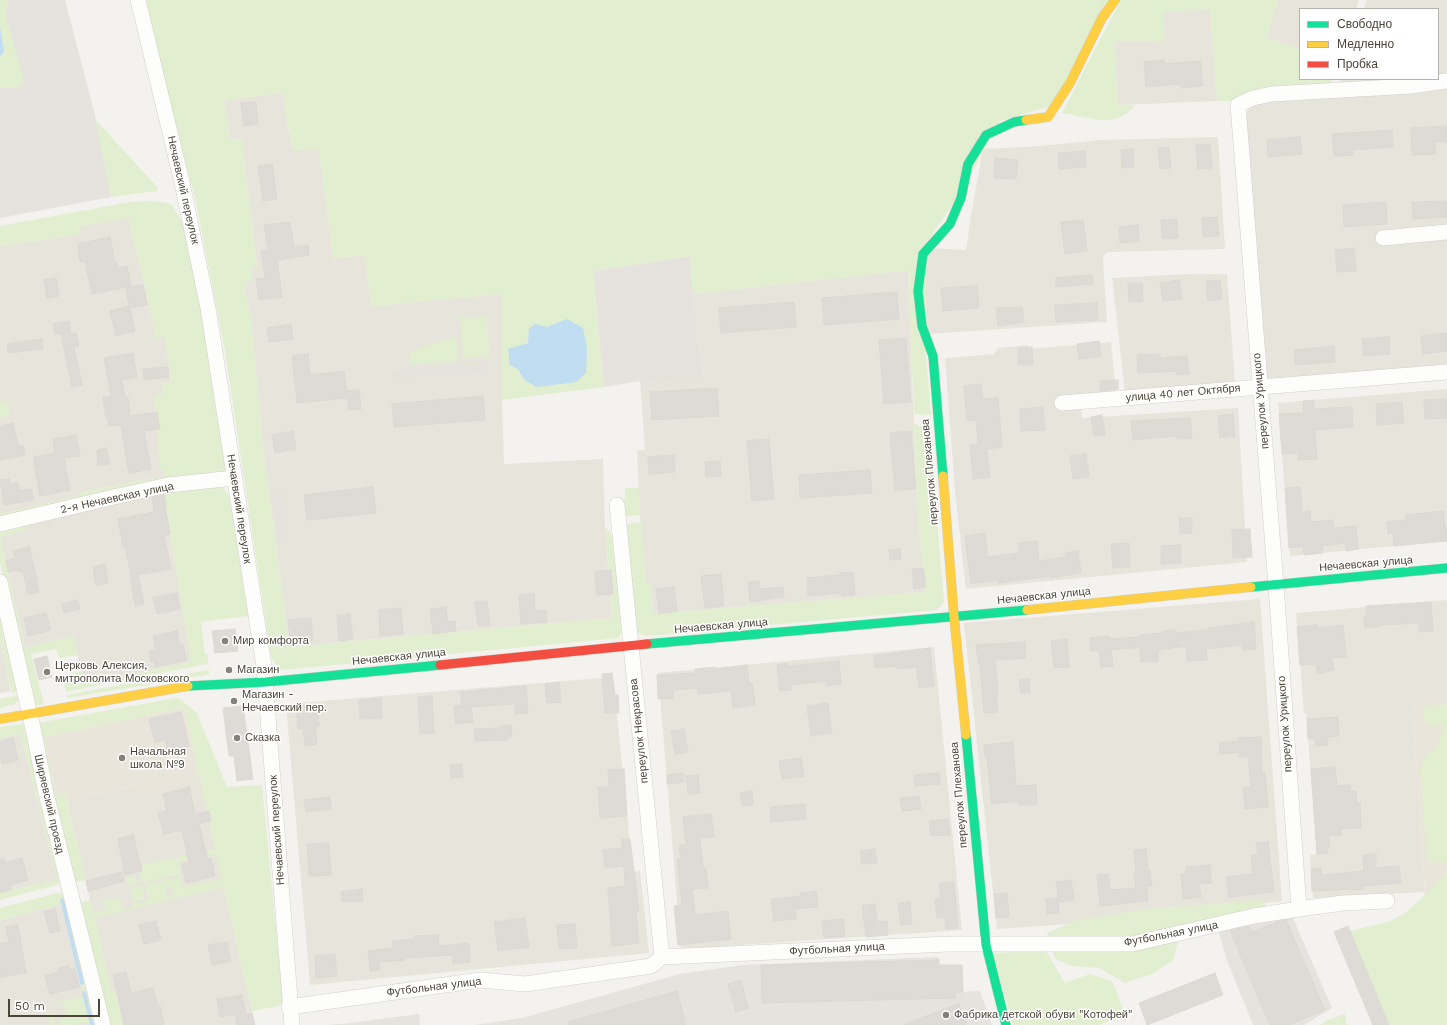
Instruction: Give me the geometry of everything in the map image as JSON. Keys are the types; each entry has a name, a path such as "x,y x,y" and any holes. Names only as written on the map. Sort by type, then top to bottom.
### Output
{"street":[{"name":"Нечаевский переулок","path":"138,0 181,178 208,308 266,682 292,1025"},
{"name":"переулок Плеханова","path":"1006,1025 1001,1010 986,945 954,617 933,356 922,326 918,291 923,254 950,224 961,198 968,164 986,135 1014,122 1048,117 1070,84 1102,18 1115,0"},
{"name":"переулок Урицкого","path":"1299,909 1276,585 1238,105 1253,98 1272,94 1411,86 1447,81"},
{"path":"1383,238 1447,232"},
{"name":"улица 40 лет Октября","path":"1062,403 1447,372"},
{"name":"2-я Нечаевская улица","path":"0,524 168,485 234,478"},
{"name":"переулок Некрасова","path":"617,505 662,957"},
{"name":"Нечаевская улица","path":"0,719 186,686 266,682 630,646 954,617 1447,568"},
{"name":"Ширяевский проезд","path":"0,582 45,789 103,1025"},
{"name":"Футбольная улица","path":"290,1007 480,980 525,984 651,966 662,957 948,944 1132,944 1254,916 1343,903 1386,900"}],"shaded area":[{"path":"0,0 65,0 95,115 111,197 0,218"},
{"path":"1278,0 1359,0 1356,8 1299,8 1299,49 1266,38"},
{"path":"1367,0 1447,0 1447,76 1439,77 1439,8 1364,8"},
{"path":"1210,9 1217,101 1118,105 1114,42 1164,41 1162,13"},
{"path":"1340,80 1409,80 1340,84"},
{"path":"1447,84 1447,368 1272,381 1265,378 1246,115 1249,108 1257,103"},
{"path":"283,93 289,133 319,149 333,258 365,255 371,306 502,294 502,400 504,464 603,459 605,527 612,618 289,647 265,466 251,319 244,288 252,277 251,267 257,266 242,139 230,140 224,100"},
{"path":"1218,137 1225,249 1107,252 1103,257 1107,322 927,334 925,248 966,250 983,149 1040,146 1102,140"},
{"path":"129,217 156,337 165,336 171,382 163,396 154,397 155,412 157,412 160,429 160,469 163,469 163,478 149,479 78,493 79,496 0,514 0,246 81,234 79,226"},
{"path":"690,256 693,294 704,377 640,381 604,387 593,271"},
{"path":"908,270 917,508 925,592 653,614 651,584 646,585 640,515 637,450 645,450 640,381 704,376 693,294"},
{"path":"1189,274 1227,274 1235,383 1125,393 1112,278"},
{"path":"1111,342 1116,394 1057,397 1058,410 1081,409 1082,418 1238,408 1247,562 966,589 955,491 945,358 994,354 998,348 1028,345 1029,349"},
{"path":"488,364 489,372 392,379 392,371"},
{"path":"1447,389 1447,541 1290,556 1278,403"},
{"path":"283,491 288,543 278,544 272,492"},
{"path":"164,492 191,662 85,685 73,636 25,648 0,537 26,530 25,524"},
{"path":"1260,599 1282,901 1112,921 997,929 964,623"},
{"path":"1447,600 1447,699 1412,704 1425,892 1313,898 1310,855 1317,854 1296,613"},
{"path":"0,641 11,691 0,693"},
{"path":"934,647 962,930 681,949 658,673"},
{"path":"613,677 633,872 640,871 649,953 310,985 286,704"},
{"path":"1447,699 1447,1009 1410,981 1425,892 1412,704"},
{"name":"Начальная школа №9","path":"184,708 200,780 139,792 137,785 67,800 65,793 56,795 44,737"},
{"path":"20,733 57,879 0,893 0,738"},
{"path":"200,780 255,1025 124,1025 116,990 111,991 67,800 138,785 139,792"},
{"path":"62,904 91,1025 0,1025 0,920"},
{"path":"1285,914 1293,918 1332,1008 1304,1025 1253,1025 1226,958 1218,929"},
{"path":"939,957 940,993 980,991 992,1025 475,1025 522,1018 680,974 742,965"},
{"path":"419,1014 420,1025 328,1025 350,1023"},
{"path":"522,1018 524,1025 479,1025"}],"green space":[{"path":"0,0 8,0 6,17 24,79 23,83 18,88 0,88 0,57 4,51 0,28"},
{"path":"144,0 1115,0 1053,105 1000,121 960,194 927,242 926,355 931,415 914,414 908,270 693,294 690,256 593,271 604,387 502,400 502,294 371,306 365,255 333,258 319,149 292,151 283,93 224,100 230,140 242,139 257,267 251,268 252,277 244,288 251,319 265,466 289,647 612,618 605,527 610,532 616,547 622,632 618,638 282,670 276,665 271,656 225,351 196,202","holes":["567,319 524,380 518,369 517,347 528,343 529,328 547,327"]},
{"path":"1121,0 1278,0 1266,38 1299,49 1299,80 1332,80 1328,86 1235,101 1217,101 1210,9 1163,13 1164,41 1114,42 1118,105 1136,105 1126,114 1109,120 1098,120 1062,113"},
{"path":"95,119 158,188 157,191 111,197"},
{"path":"152,201 172,205 183,223 199,293 225,470 222,473 0,520 0,514 78,496 78,493 149,479 163,478 163,469 160,469 157,429 160,428 157,412 155,413 154,396 162,395 161,383 171,382 165,337 156,338 129,218 80,226 81,234 0,246 0,226 130,202"},
{"path":"487,316 490,356 463,358 460,318"},
{"path":"456,336 458,361 410,365 409,352"},
{"path":"7,400 10,416 0,418 0,402"},
{"path":"914,423 926,429 930,437 944,602 937,610 647,636 636,631 626,526 641,522 646,584 651,584 653,614 925,592 917,508"},
{"path":"205,486 221,487 225,490 230,499 248,616 201,622 205,654 208,654 208,664 66,692 63,678 66,675 82,671 85,685 191,662 164,492 127,499 25,524 26,530 0,537 0,528 121,498 164,490"},
{"path":"625,488 639,488 640,515 624,516"},
{"path":"0,537 25,648 73,636 78,655 60,658 56,649 31,654 44,704 34,706 16,639 0,562"},
{"path":"0,609 18,691 12,693 0,641"},
{"path":"209,670 209,674 207,675 67,698 67,695"},
{"path":"19,695 19,700 15,704 0,708 0,699"},
{"path":"176,698 180,699 197,713 227,787 262,785 283,1001 282,1004 279,1006 252,1011 224,887 95,918 111,991 116,990 124,1025 106,1025 76,904 90,900 93,913 105,910 103,900 119,897 122,907 125,910 130,908 133,904 148,901 145,885 181,877 184,887 222,879 216,854 178,862 181,874 141,883 137,866 215,849 184,708 44,737 56,794 65,793 86,880 71,883 37,723","holes":["171,886 174,897 168,898 166,888"]},
{"path":"1447,704 1447,861 1443,863 1427,861 1420,770 1424,757 1438,744 1444,727 1425,724 1422,707"},
{"path":"24,724 60,880 59,883 53,886 0,900 0,893 57,879 20,733 0,738 0,727"},
{"path":"1447,873 1447,1025 1389,1025 1350,931 1388,922 1404,914 1429,891 1443,874"},
{"path":"135,876 137,883 128,885 126,878"},
{"path":"142,885 145,899 133,902 130,888"},
{"path":"57,893 62,894 65,899 97,1025 89,1025 88,1022 74,1025 60,1025 58,1019 66,1017 63,1003 54,1005 54,1003 84,996 62,904 0,920 0,908"},
{"path":"1260,900 1271,909 1178,941 1173,960 1152,974 1125,983 1099,968 1071,966 1055,959 1047,933 1075,921 1146,909"},
{"path":"1046,951 1065,983 1090,974 1112,981 1125,1014 1099,1025 1013,1025 993,953"},
{"path":"52,1012 56,1025 50,1025 47,1013"},
{"path":"1345,1014 1347,1025 1319,1025 1328,1020"}],"water":[{"path":"0,28 4,51 0,57"},
{"path":"567,319 583,328 587,349 586,373 576,382 537,387 524,380 518,369 510,365 508,349 528,343 529,328 536,324 547,327"}],"building":[{"path":"1164,60 1164,64 1200,61 1203,86 1181,88 1180,84 1146,87 1144,62"},
{"path":"256,102 258,124 244,126 241,103"},
{"path":"1447,126 1447,142 1435,142 1436,154 1412,155 1411,128"},
{"path":"1392,130 1393,147 1352,150 1353,155 1334,156 1332,134"},
{"path":"1300,137 1302,154 1268,157 1267,140"},
{"path":"1210,144 1212,168 1198,169 1196,145"},
{"path":"1169,147 1171,168 1160,169 1158,148"},
{"path":"1133,149 1134,167 1122,168 1121,150"},
{"path":"1085,151 1086,167 1059,169 1058,153"},
{"path":"995,158 1018,160 1016,179 994,178"},
{"path":"272,164 277,199 263,201 258,166"},
{"path":"1447,201 1447,217 1413,219 1412,202"},
{"path":"1386,202 1387,224 1344,227 1343,205"},
{"path":"1217,217 1219,236 1203,237 1202,218"},
{"path":"1177,219 1178,238 1162,239 1161,220"},
{"path":"1083,220 1087,251 1065,254 1061,222"},
{"path":"290,222 294,247 308,245 309,255 277,260 282,297 259,300 256,279 265,278 261,251 268,250 264,225"},
{"path":"1138,225 1139,241 1120,243 1119,227"},
{"path":"110,237 115,263 117,262 118,268 127,266 131,286 92,294 85,261 80,262 78,244"},
{"path":"1354,248 1356,271 1337,272 1335,250"},
{"path":"1092,275 1093,284 1056,287 1056,278"},
{"path":"56,278 59,296 47,298 44,280"},
{"path":"1179,280 1182,299 1163,301 1160,283"},
{"path":"1220,280 1222,299 1208,301 1206,281"},
{"path":"1128,283 1142,283 1143,301 1129,302"},
{"path":"143,285 147,305 130,308 135,331 116,336 110,311 129,306 126,288"},
{"path":"977,286 979,308 943,311 941,288"},
{"path":"897,292 899,319 824,325 822,298"},
{"path":"794,302 796,327 721,333 719,308"},
{"path":"1097,303 1098,320 1056,322 1055,305"},
{"path":"1022,307 1024,322 998,326 996,308"},
{"path":"69,321 71,334 76,333 79,346 74,347 82,385 72,387 61,333 55,334 53,324"},
{"path":"291,324 293,339 269,342 267,328"},
{"path":"1447,333 1447,351 1423,354 1421,336"},
{"path":"1389,337 1390,354 1364,356 1362,339"},
{"path":"906,338 911,402 884,404 879,340"},
{"path":"42,339 43,349 8,353 7,344"},
{"path":"1099,341 1101,356 1079,359 1077,344"},
{"path":"1334,346 1335,362 1295,365 1294,350"},
{"path":"1032,347 1033,365 1018,365 1018,348"},
{"path":"133,353 137,377 122,380 125,398 128,397 130,416 157,412 160,429 144,431 151,469 129,473 121,425 109,426 108,418 106,418 103,397 111,396 104,358"},
{"path":"308,354 310,375 344,371 347,394 347,391 359,390 361,409 349,410 347,398 297,403 292,356"},
{"path":"1160,354 1160,358 1187,356 1189,374 1177,375 1177,371 1138,373 1137,355"},
{"path":"168,367 169,377 144,380 143,369"},
{"path":"1118,380 1118,389 1100,391 1100,381"},
{"path":"981,384 983,399 998,398 1002,447 987,449 990,477 973,479 970,445 978,444 976,420 967,421 964,386"},
{"path":"717,388 719,416 652,420 650,392"},
{"path":"483,396 485,420 394,427 392,404"},
{"path":"1447,399 1447,418 1425,419 1424,400"},
{"path":"1314,400 1314,409 1352,407 1353,427 1315,430 1317,459 1298,460 1298,453 1282,454 1279,414 1304,413 1303,401"},
{"path":"1402,402 1404,423 1377,425 1376,404"},
{"path":"1043,407 1045,430 1021,431 1020,409"},
{"path":"1233,414 1235,436 1220,438 1218,416"},
{"path":"1102,415 1105,435 1094,436 1091,417"},
{"path":"1190,418 1192,438 1177,439 1177,436 1133,440 1131,421"},
{"path":"13,423 18,446 23,445 25,455 0,460 0,426"},
{"path":"293,431 296,449 275,453 272,435"},
{"path":"911,431 916,489 895,490 890,433"},
{"path":"76,435 80,456 64,458 70,490 40,496 33,457 55,453 53,439"},
{"path":"769,439 774,499 752,501 747,441"},
{"path":"106,448 110,464 98,465 97,450"},
{"path":"1086,454 1089,477 1073,479 1070,456"},
{"path":"674,455 675,472 649,474 648,457"},
{"path":"720,461 721,476 706,477 705,462"},
{"path":"870,470 872,493 800,498 799,475"},
{"path":"9,479 10,484 18,483 20,491 31,489 34,500 4,505 0,480"},
{"path":"373,487 376,513 307,520 304,495"},
{"path":"1300,487 1302,512 1310,511 1311,522 1333,520 1334,528 1356,526 1358,549 1346,551 1345,543 1326,545 1322,546 1323,553 1304,555 1303,546 1289,548 1285,488"},
{"path":"164,495 170,534 164,536 171,569 138,575 144,604 135,606 131,574 125,546 123,547 118,519 154,512 152,498"},
{"path":"1443,511 1445,528 1447,528 1447,541 1394,546 1393,533 1388,534 1387,522 1406,520 1405,515"},
{"path":"1179,518 1192,518 1192,533 1180,534"},
{"path":"1250,529 1252,557 1233,558 1232,530"},
{"path":"985,533 988,557 1020,553 1018,543 1037,541 1039,561 1066,557 1065,553 1078,551 1081,573 1050,578 1050,576 998,583 998,580 971,584 965,536"},
{"path":"1129,543 1130,567 1113,568 1111,544"},
{"path":"1180,545 1181,563 1161,564 1161,546"},
{"path":"29,547 39,592 28,594 23,571 19,572 18,570 8,572 6,560 15,558 13,551"},
{"path":"900,549 901,559 890,560 889,550"},
{"path":"105,564 108,583 96,585 93,567"},
{"path":"923,568 926,587 914,589 912,569"},
{"path":"611,570 613,594 597,595 595,572"},
{"path":"853,572 855,595 842,596 841,593 808,596 807,578 840,575 840,573"},
{"path":"721,574 724,606 705,608 701,576"},
{"path":"759,581 760,589 783,587 784,597 750,602 748,582"},
{"path":"674,587 677,611 659,614 656,589"},
{"path":"177,593 180,609 157,614 153,597"},
{"path":"534,593 535,611 546,610 547,622 521,624 519,595"},
{"path":"77,600 80,609 64,613 62,604"},
{"path":"487,601 490,625 478,626 475,602"},
{"path":"1431,602 1433,631 1419,632 1419,623 1381,625 1365,628 1364,616 1367,615 1366,606"},
{"path":"446,607 448,622 455,621 456,631 433,634 430,609"},
{"path":"401,608 403,634 380,636 379,610"},
{"path":"46,613 51,630 28,636 24,618"},
{"path":"350,614 353,639 339,641 337,615"},
{"path":"311,618 313,641 291,643 288,620"},
{"path":"1254,622 1256,649 1242,650 1242,645 1206,649 1207,660 1187,661 1186,646 1158,650 1158,662 1141,662 1140,647 1111,650 1113,666 1101,667 1099,650 1091,651 1090,638 1110,636 1110,639 1139,637 1139,635 1164,633 1164,631 1176,630 1177,633 1208,630 1208,628"},
{"path":"1317,625 1317,628 1343,625 1346,657 1332,658 1334,670 1318,674 1316,664 1300,665 1297,627"},
{"name":"Мир комфорта","path":"235,629 238,651 215,653 212,631"},
{"path":"177,631 180,644 183,644 186,660 155,667 154,661 151,662 149,651 156,650 153,636"},
{"path":"1067,639 1069,667 1054,668 1051,641"},
{"path":"1025,642 1026,658 996,660 998,693 996,693 998,712 984,713 980,663 978,663 976,645"},
{"path":"930,648 934,686 919,688 916,667 896,669 896,666 875,668 874,656"},
{"path":"47,656 52,677 39,680 34,659"},
{"path":"839,661 841,684 826,686 826,681 790,685 791,690 780,691 777,665 788,663 788,666"},
{"path":"747,665 749,683 752,683 755,705 733,708 731,691 698,694 697,688 673,690 673,698 658,699 657,675 696,673 695,669 715,667 716,669"},
{"path":"612,673 615,695 618,695 619,713 605,713 602,674"},
{"path":"1029,679 1030,693 1021,693 1019,680"},
{"path":"559,682 561,702 547,703 545,684"},
{"path":"526,686 528,713 515,714 515,704 471,707 473,722 456,724 454,706 462,705 460,692"},
{"path":"432,696 434,733 420,734 418,697"},
{"path":"381,698 382,718 360,719 359,700"},
{"path":"828,703 832,733 811,736 807,706"},
{"path":"317,705 319,726 315,727 317,744 305,746 303,728 298,729 296,707"},
{"name":"Сказка","path":"243,706 253,779 237,781 234,756 229,756 223,708"},
{"path":"181,712 189,746 168,751 165,740 155,742 149,719"},
{"path":"1338,717 1339,736 1327,737 1328,745 1316,746 1315,738 1308,739 1307,719"},
{"path":"511,725 512,736 508,736 508,740 475,741 474,729 500,728 500,726"},
{"path":"684,729 688,752 675,754 671,731"},
{"path":"1261,737 1262,773 1265,772 1268,807 1245,809 1243,788 1251,787 1248,757 1239,757 1239,752 1220,754 1219,743 1239,741 1238,738"},
{"path":"13,738 18,760 2,764 0,756 0,741"},
{"path":"1013,742 1016,786 1036,785 1037,805 1018,805 1018,801 992,804 987,757 985,757 984,745"},
{"path":"801,758 804,776 782,779 779,761"},
{"path":"462,764 463,777 451,778 450,765"},
{"path":"1335,767 1337,786 1350,785 1351,792 1356,791 1357,803 1360,803 1361,828 1341,829 1341,835 1329,836 1330,846 1328,846 1328,853 1317,854 1311,769"},
{"path":"624,769 627,816 600,818 598,787 609,787 608,770"},
{"path":"683,773 684,782 667,784 667,775"},
{"path":"939,773 940,784 915,786 914,775"},
{"path":"698,775 700,793 688,794 686,776"},
{"path":"189,787 195,814 209,811 211,821 199,824 208,859 211,858 215,876 186,883 182,864 189,863 182,830 164,834 158,813 167,811 163,794"},
{"path":"752,791 753,805 742,806 740,793"},
{"path":"919,796 921,809 902,811 900,798"},
{"path":"330,797 331,809 306,812 304,800"},
{"path":"805,804 806,819 771,822 770,807"},
{"path":"711,814 714,837 700,838 703,868 706,868 708,888 692,889 695,915 728,911 731,939 678,945 674,906 682,905 677,859 681,859 679,846 686,845 683,817"},
{"path":"948,819 950,835 931,836 929,821"},
{"path":"133,835 142,871 125,875 118,839"},
{"path":"622,839 630,839 639,911 636,912 639,943 612,946 608,888 625,886 624,866 605,868 603,850 622,848"},
{"path":"1268,842 1274,892 1229,897 1226,877 1253,874 1251,855 1258,854 1256,843"},
{"path":"329,843 331,875 309,876 307,844"},
{"path":"875,849 877,863 862,864 860,851"},
{"path":"1146,849 1148,871 1150,870 1152,886 1147,887 1148,901 1100,906 1097,875 1108,874 1110,890 1136,888 1134,850"},
{"path":"1376,854 1376,868 1399,866 1401,883 1363,886 1363,889 1354,890 1312,891 1311,869 1321,868 1322,875 1364,871 1363,855"},
{"path":"22,858 28,880 10,885 11,890 0,893 0,859 4,859 5,863"},
{"path":"1210,865 1211,883 1199,884 1201,897 1183,899 1181,874 1186,874 1186,867"},
{"path":"122,872 124,881 88,891 86,881"},
{"path":"1071,880 1074,900 1059,902 1056,882"},
{"path":"954,882 958,928 946,929 945,917 937,918 935,899 941,899 939,883"},
{"path":"362,889 363,901 342,902 341,892"},
{"path":"816,891 818,907 795,909 796,919 774,921 771,899 801,896 800,893"},
{"path":"1007,893 1009,917 996,918 994,894"},
{"path":"1057,898 1059,913 1047,914 1046,899"},
{"path":"910,902 912,924 901,925 898,903"},
{"path":"875,904 877,922 887,921 888,935 866,937 862,906"},
{"path":"55,909 60,931 50,933 44,912"},
{"path":"525,918 529,947 498,951 494,922"},
{"path":"843,919 845,936 824,938 822,921"},
{"path":"1286,920 1325,1010 1289,1025 1270,1025 1230,931 1249,926 1252,932"},
{"path":"156,921 161,940 144,944 139,925"},
{"path":"575,924 577,948 559,949 557,925"},
{"path":"18,925 26,973 0,977 0,943 9,942 6,927"},
{"path":"1348,926 1389,1025 1373,1025 1334,932"},
{"path":"438,935 439,946 469,943 470,962 453,964 452,955 405,958 405,960 379,962 380,970 370,971 368,951 393,948 393,941 414,939 414,936"},
{"path":"227,942 231,961 212,965 208,945"},
{"path":"335,954 337,976 316,978 315,956"},
{"path":"939,960 939,965 962,965 963,992 954,993 956,998 762,1003 761,965"},
{"path":"68,966 69,970 75,969 79,987 50,994 45,976 59,972 58,968"},
{"path":"126,972 131,993 153,988 158,1006 160,1006 164,1024 124,1025 113,975"},
{"path":"1215,973 1223,995 1147,1025 1139,1003"},
{"path":"741,980 748,1008 736,1012 728,984"},
{"path":"677,991 686,1025 568,1025 568,1022"},
{"path":"242,995 246,1015 252,1013 255,1025 237,1025 235,1014 220,1017 217,999"},
{"name":"Фабрика детской обуви \"Котофей\"","path":"959,1004 966,1025 905,1025 905,1024"}],"waterway":[{"path":"62,900 82,983"},
{"path":"84,993 92,1025"}],"traffic: fast":[{"path":"943,476 933,356 922,326 918,291 923,254 950,224 961,198 968,164 986,135 1014,122 1026,120"},
{"path":"1251,587 1447,568"},
{"path":"647,644 1027,610"},
{"path":"188,686 266,682 440,665"},
{"path":"966,735 986,945 1006,1025"}],"traffic: slow":[{"path":"1026,120 1048,117 1070,83 1102,18 1115,0"},
{"path":"943,476 954,617 966,735"},
{"path":"1027,610 1251,587"},
{"path":"0,719 188,686"}],"traffic: jam":[{"path":"440,665 647,644"}],"place":[{"name":"Мир комфорта","path":"225,641"},
{"name":"Магазин","path":"229,670"},
{"name":"Церковь Алексия, митрополита Московского","path":"47,672"},
{"name":"Магазин - Нечаевский пер.","path":"234,701"},
{"name":"Сказка","path":"237,738"},
{"name":"Начальная школа №9","path":"122,758"},
{"name":"Фабрика детской обуви \"Котофей\"","path":"946,1015"}]}
